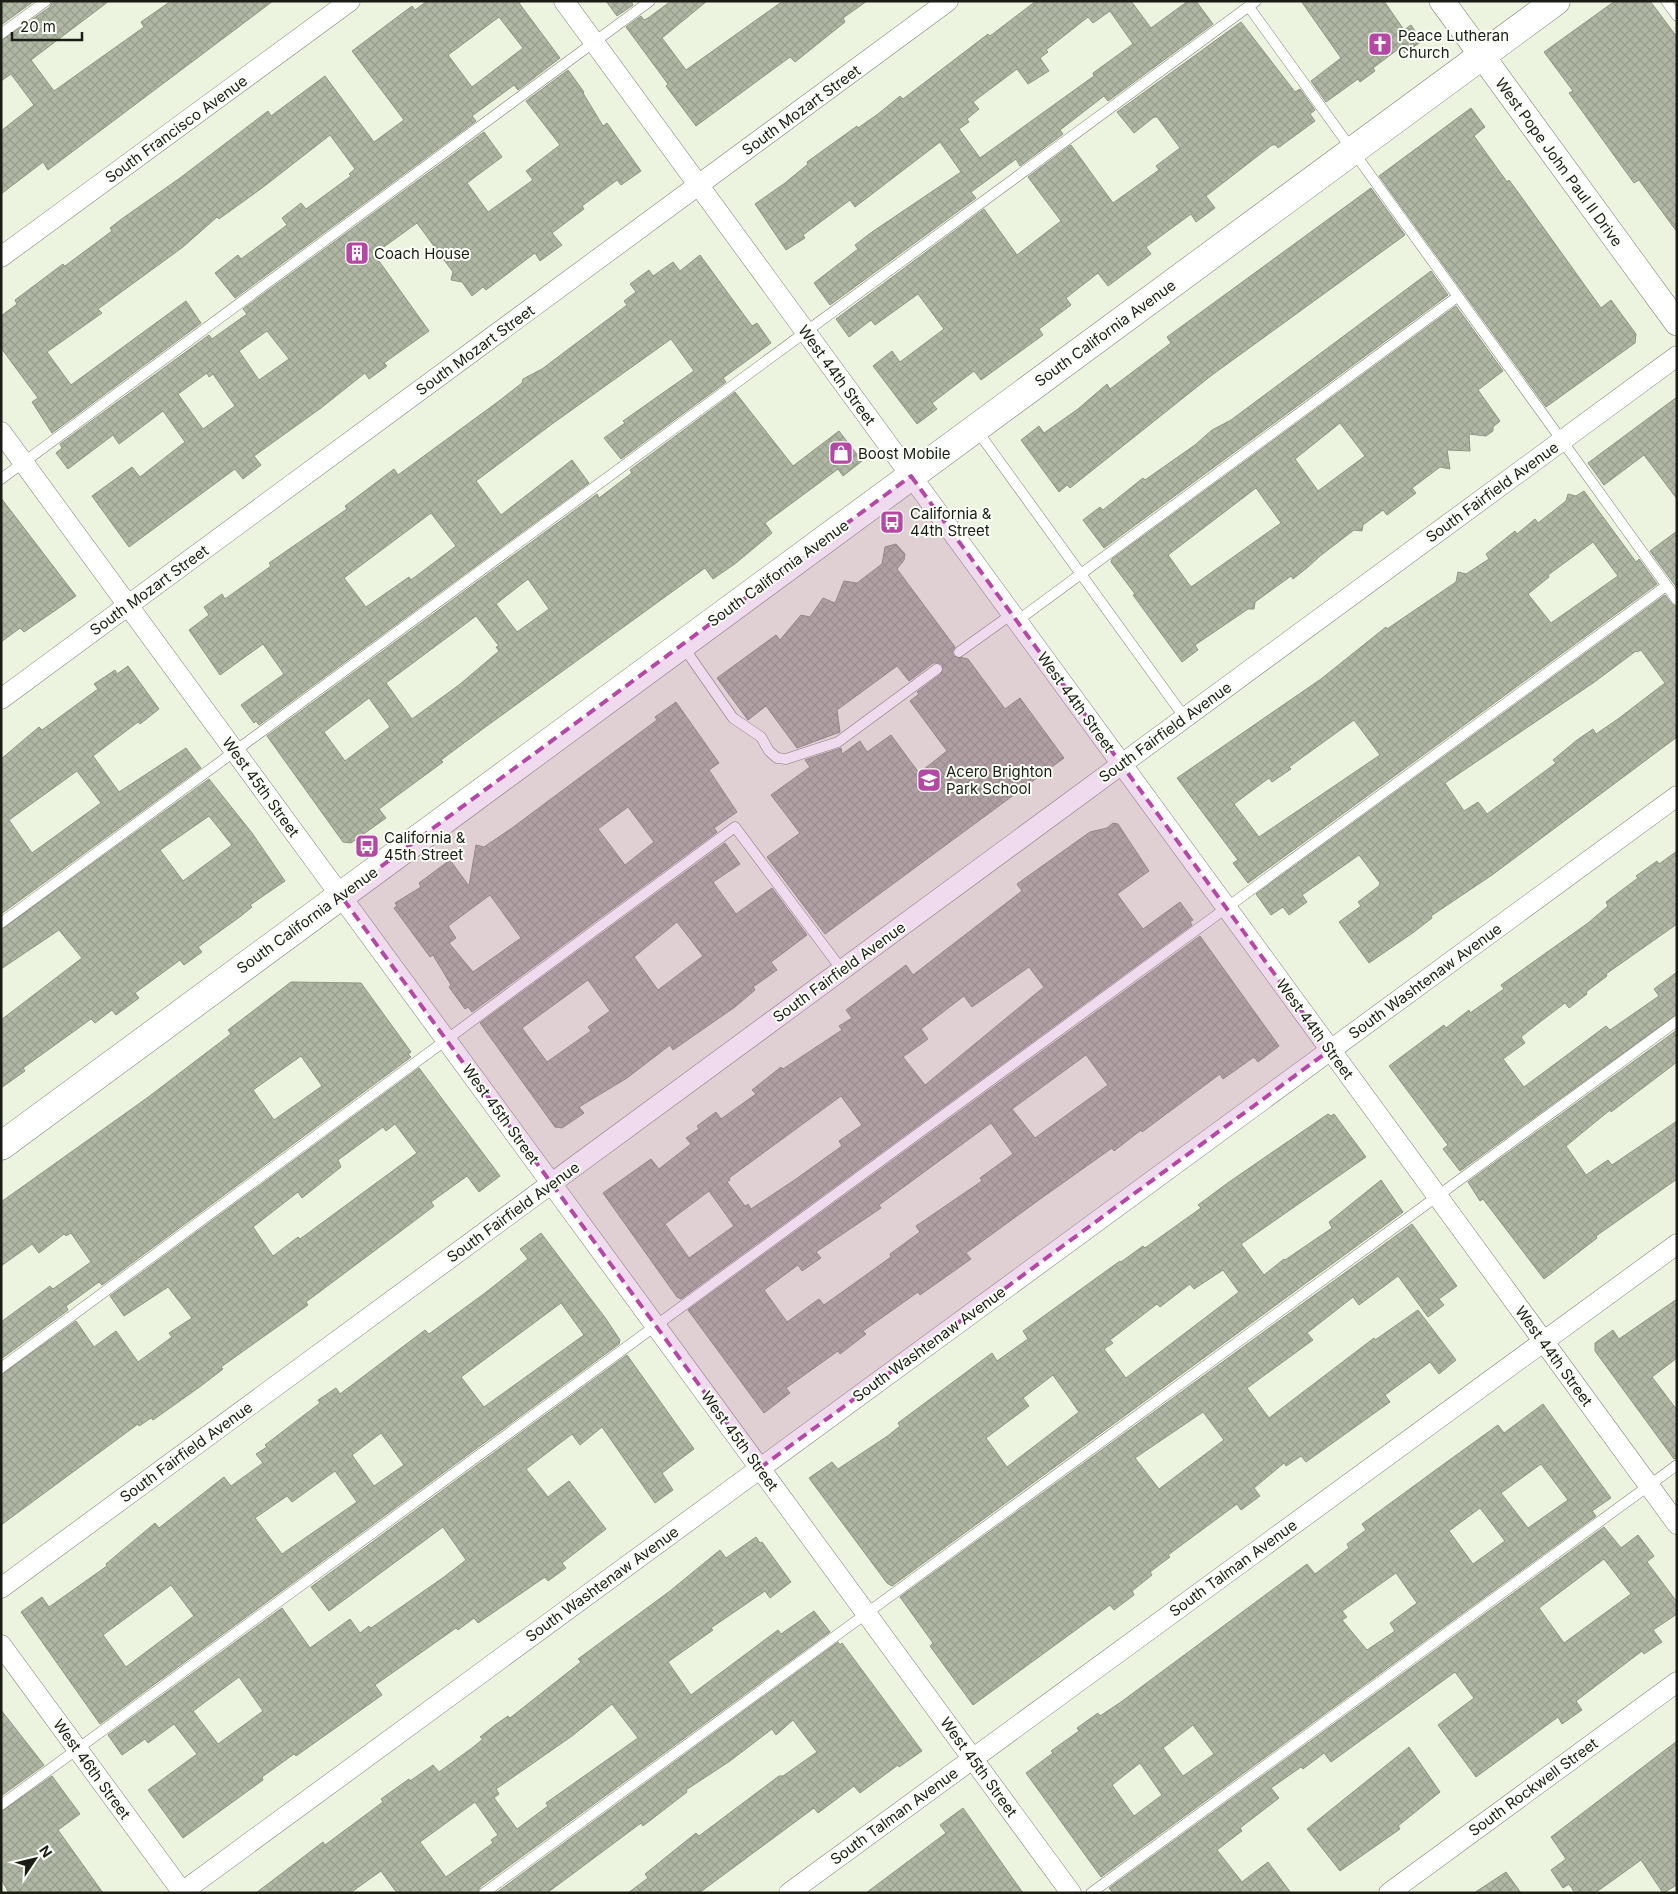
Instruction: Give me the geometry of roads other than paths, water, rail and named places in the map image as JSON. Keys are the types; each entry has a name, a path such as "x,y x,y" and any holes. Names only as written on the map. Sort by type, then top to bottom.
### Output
{"main road":[{"name":"South California Avenue","path":"1,1146 1556,1"}],"street":[{"name":"South Francisco Avenue","path":"1,257 350,1"},
{"name":"West 44th Street","path":"564,1 1677,1524"},
{"name":"South Mozart Street","path":"1,698 948,1"},
{"name":"West Pope John Paul II Drive","path":"1442,1 1677,323"},
{"name":"South Fairfield Avenue","path":"1,1588 1677,356"},
{"name":"West 45th Street","path":"1,432 1071,1893"},
{"name":"South Washtenaw Avenue","path":"182,1892 1677,796"},
{"name":"South Talman Avenue","path":"789,1893 1677,1244"},
{"name":"West 46th Street","path":"1,1645 182,1892"},
{"name":"South Rockwell Street","path":"1389,1893 1677,1682"}],"lane":[{"path":"1,34 46,1"},
{"path":"1,479 650,1"},
{"path":"1666,1 1677,16"},
{"path":"1,923 1252,4 1352,151 1677,600"},
{"path":"959,652 1081,574 1457,297"},
{"path":"976,428 1185,718"},
{"path":"1,1805 1666,586"},
{"path":"682,645 733,718 761,737 769,751 777,758 786,759 838,742 936,669"},
{"path":"1,1368 735,827 842,970"},
{"path":"484,1893 1677,1020"},
{"path":"1091,1893 1677,1465"}],"place":[{"name":"Peace Lutheran Church","path":"1380,44"},
{"name":"Coach House","path":"357,253"},
{"name":"Boost Mobile","path":"841,453"},
{"name":"California & 44th Street","path":"892,522"},
{"name":"Acero Brighton Park School","path":"929,780"},
{"name":"California & 45th Street","path":"367,846"}]}
